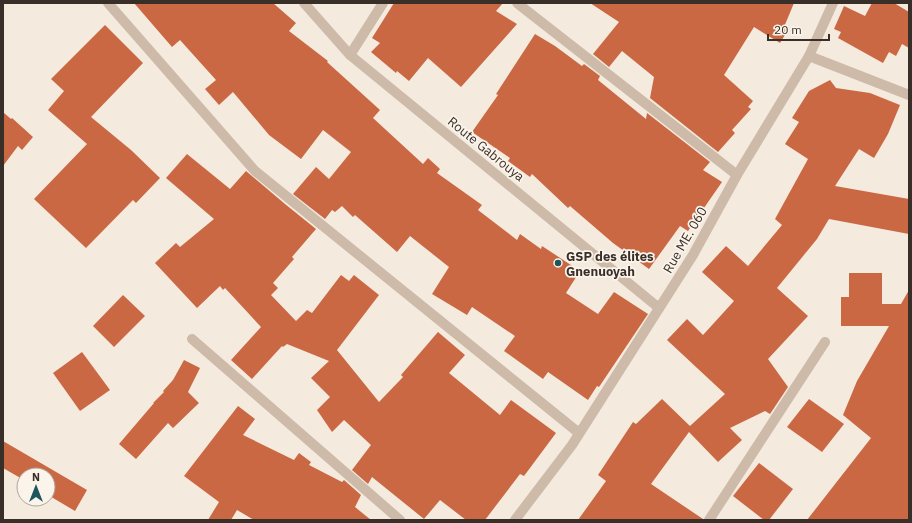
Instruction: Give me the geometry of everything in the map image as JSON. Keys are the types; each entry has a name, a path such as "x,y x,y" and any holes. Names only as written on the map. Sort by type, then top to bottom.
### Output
{"street":[{"path":"108,3 255,171 579,433"},
{"name":"Route Gabrouya","path":"304,3 350,55 659,308"},
{"path":"350,55 382,3"},
{"path":"517,3 737,175"},
{"name":"Rue ME. 060","path":"515,520 572,445 693,255 737,175 809,56 833,3"},
{"path":"809,56 909,96"},
{"path":"192,338 400,520"},
{"path":"709,520 825,342"}],"building":[{"path":"134,3 273,3 296,23 289,31 328,61 327,62 380,110 373,118 423,164 428,158 440,169 437,173 482,205 478,210 517,240 520,234 541,249 542,246 580,271 566,293 598,314 614,292 648,314 599,387 597,386 588,400 548,372 543,379 504,351 515,336 472,307 467,315 432,294 449,267 410,236 397,252 355,215 353,217 342,206 335,212 332,210 325,219 293,194 316,167 329,179 351,152 323,130 301,159 269,135 233,92 219,105 205,89 216,80 180,40 172,47"},
{"path":"394,3 503,3 496,11 517,24 461,87 428,58 409,81 397,71 396,73 371,52 380,43 372,38"},
{"path":"590,3 794,3 784,27 788,30 780,43 754,27 724,75 753,101 748,107 751,109 732,130 735,133 718,152 650,98 654,77 622,51 609,67 593,54 619,22"},
{"path":"872,3 894,3 909,12 909,48 902,44 896,56 889,52 883,63 838,38 841,32 834,29 844,6 865,16"},
{"path":"105,25 143,63 91,117 131,150 160,178 136,203 133,200 86,248 34,199 87,144 48,110 64,91 51,79"},
{"path":"535,34 555,46 582,66 584,64 600,76 598,80 646,119 647,113 710,162 703,170 722,182 688,231 680,226 649,269 613,243 570,206 568,208 532,174 530,177 508,161 510,158 472,132 498,95 496,94"},
{"path":"830,80 836,88 870,93 900,105 888,134 874,158 859,149 835,186 909,199 909,234 829,219 817,239 777,288 808,316 768,359 788,387 770,414 765,411 730,428 742,440 718,462 689,432 651,484 703,520 578,520 606,481 598,475 633,422 636,424 662,399 690,426 725,394 667,340 687,319 703,335 734,301 702,272 726,246 748,266 782,225 775,219 808,159 785,144 799,122 792,118 809,91"},
{"path":"3,112 33,137 22,150 18,146 3,166"},
{"path":"187,154 230,189 246,171 316,229 292,257 294,259 273,283 278,288 271,295 296,321 307,310 312,313 341,275 349,281 354,275 379,295 337,350 379,402 403,377 401,375 438,332 465,355 449,373 500,415 511,400 556,433 524,476 520,474 485,520 466,520 440,500 424,519 372,477 368,484 352,470 371,445 344,420 332,432 317,410 330,397 311,378 329,361 287,344 283,347 282,346 252,379 231,360 261,327 225,288 223,290 220,286 197,308 155,263 176,243 180,247 214,219 166,178"},
{"path":"849,273 882,273 882,304 901,304 909,290 909,520 807,520 871,438 843,415 857,381 889,326 841,326 841,297 849,297"},
{"path":"123,295 145,316 114,347 93,326"},
{"path":"82,352 110,390 80,411 53,373"},
{"path":"184,360 200,368 188,392 199,403 173,428 168,423 136,459 119,444 164,392 163,391 173,380"},
{"path":"809,399 844,424 822,452 787,427"},
{"path":"238,406 255,419 243,435 294,460 299,453 311,462 309,465 342,482 344,480 361,495 355,507 371,520 254,520 237,510 231,520 208,520 219,502 184,476"},
{"path":"3,441 48,467 16,467 16,475 3,468"},
{"path":"759,463 793,489 769,520 764,520 733,496"},
{"path":"56,472 87,490 75,511 56,500"}],"place":[{"name":"GSP des élites Gnenuoyah","path":"558,263"}]}
